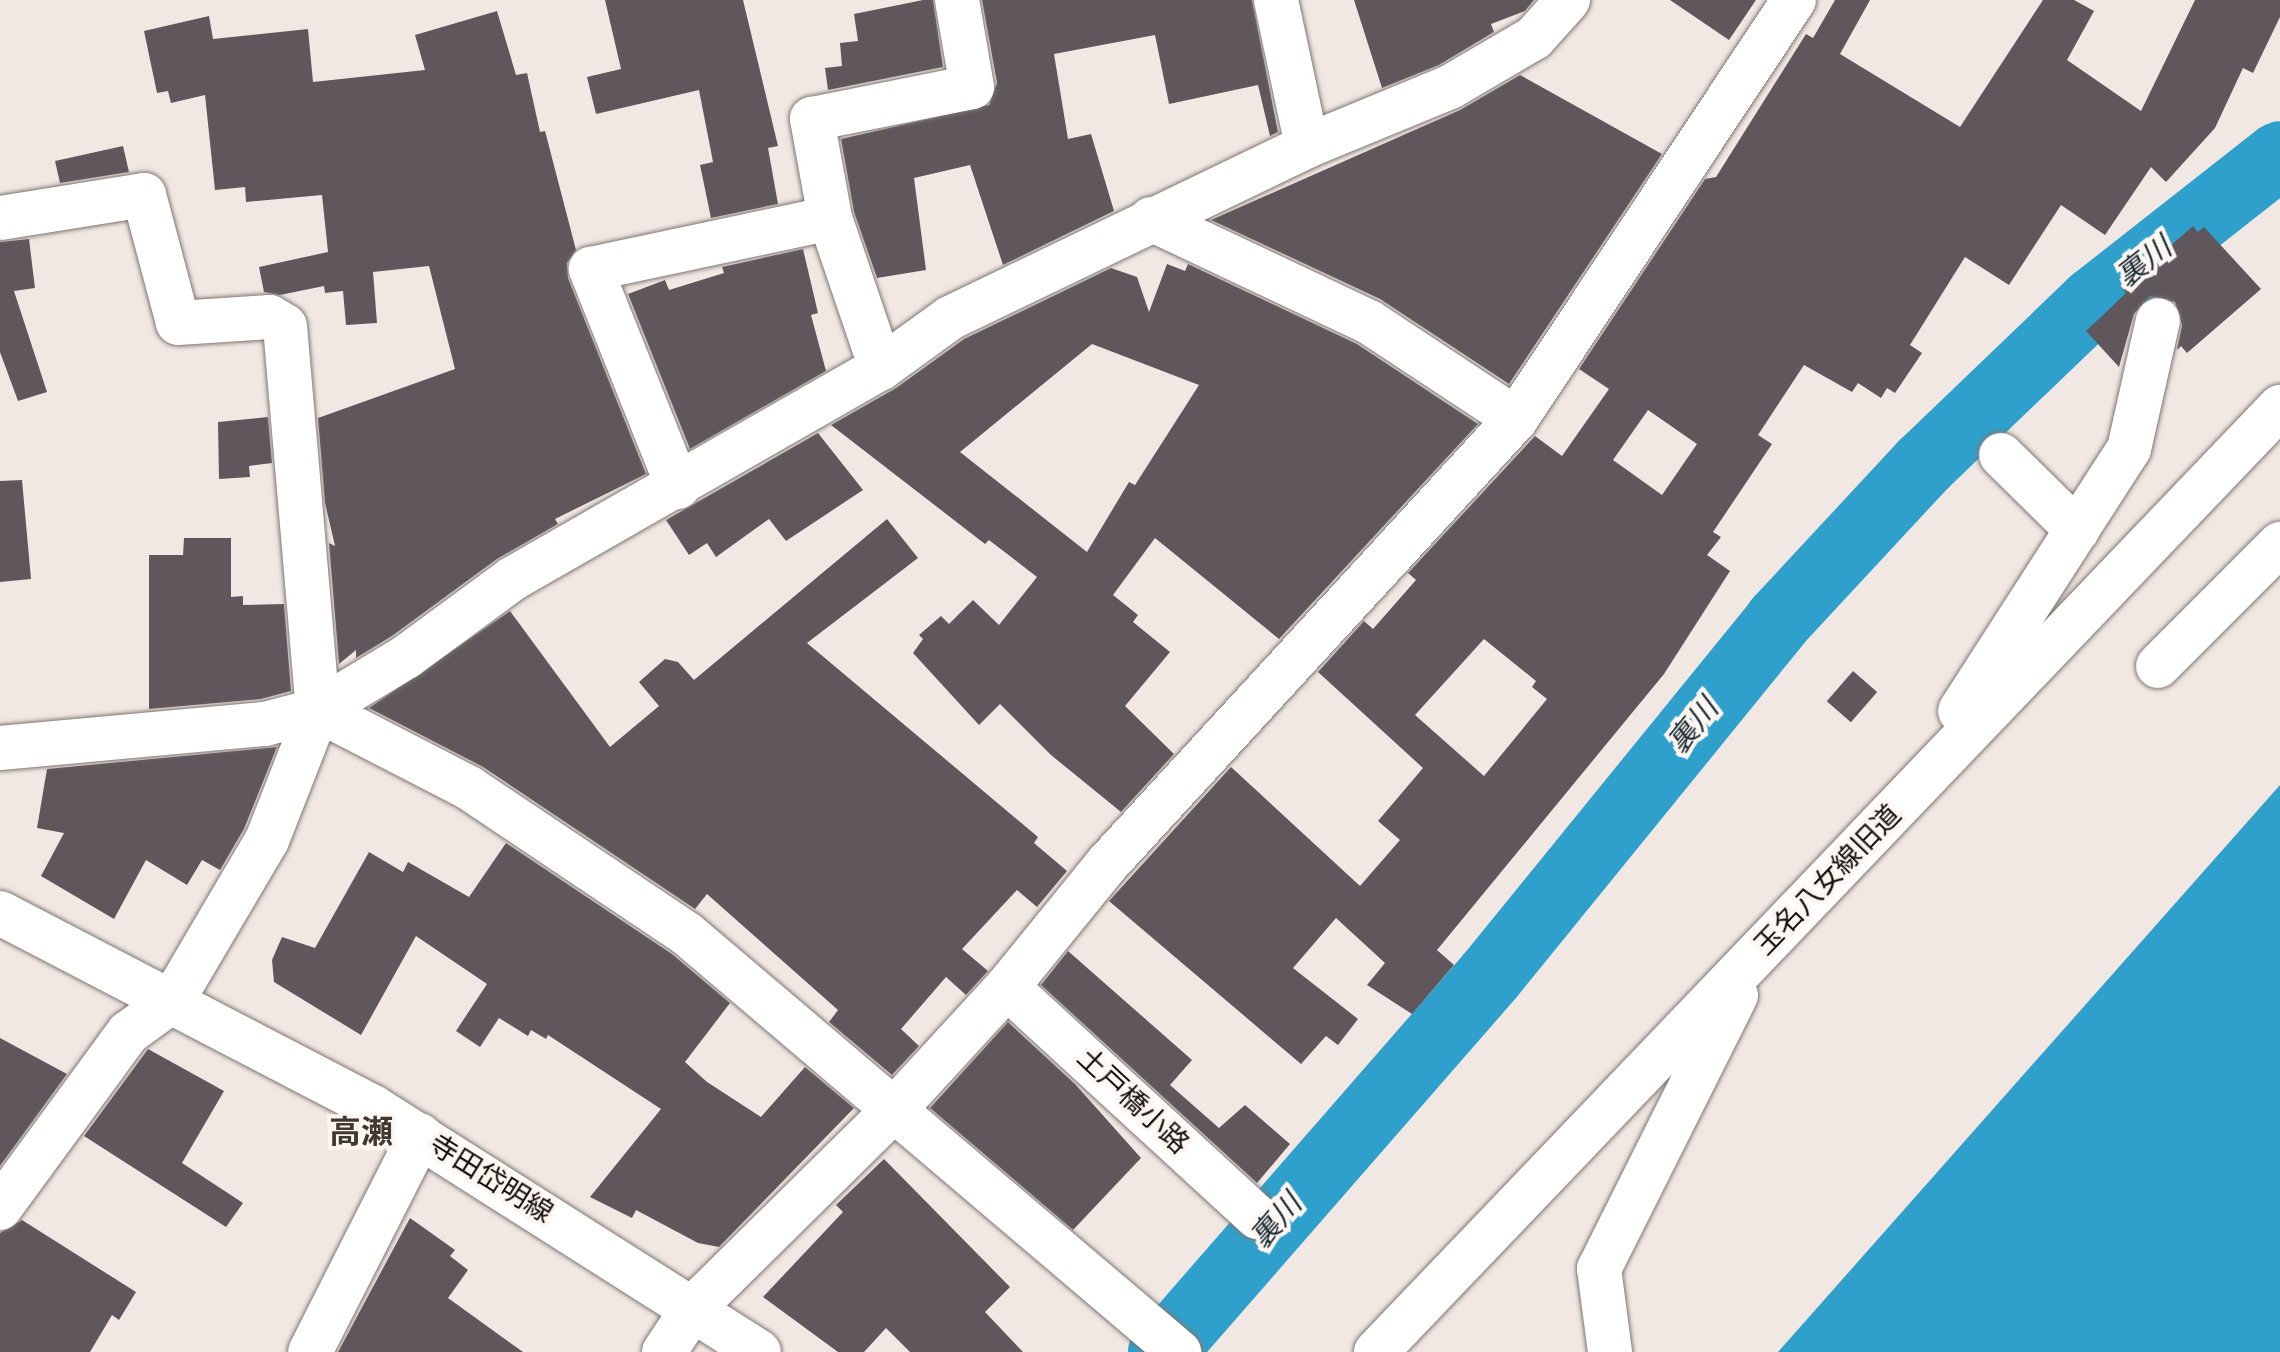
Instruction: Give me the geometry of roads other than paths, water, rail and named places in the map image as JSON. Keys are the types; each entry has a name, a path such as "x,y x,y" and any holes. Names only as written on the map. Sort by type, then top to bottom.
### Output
{"street":[{"path":"881,368 830,218 812,119 972,87 957,0"},
{"path":"1276,0 1307,146"},
{"path":"0,748 265,724 318,710 406,657 512,579 678,487 881,368 950,318 1307,146 1450,87 1534,38 1568,0"},
{"path":"664,1352 694,1307 892,1112 1007,987 1107,864 1516,419 1794,0"},
{"path":"0,218 144,195 178,323 270,317 285,326 318,710 267,840 172,1001 128,1033 0,1208"},
{"path":"678,487 591,269 830,218"},
{"path":"1151,219 1369,322 1516,419"},
{"path":"1900,804 2129,449 2158,320"},
{"name":"玉名八女線旧道","path":"1375,1352 2280,407"},
{"path":"2001,455 2077,530"},
{"path":"2158,666 2280,544"},
{"path":"318,710 469,788 687,934 892,1112 1167,1342"},
{"name":"寺田岱明線","path":"0,913 172,1001 420,1135 694,1307 759,1352"},
{"path":"1610,1352 1599,1269 1757,954"},
{"name":"土戸橋小路","path":"1007,987 1257,1217"},
{"path":"310,1352 420,1135"}],"water":[{"path":"2280,785 2280,1352 1778,1352"}],"waterway":[{"name":"裏川","path":"1162,1352 1490,976 1778,621 1924,464 2094,301 2280,155"}],"district":[{"name":"高瀬","path":"361,1132"}]}
